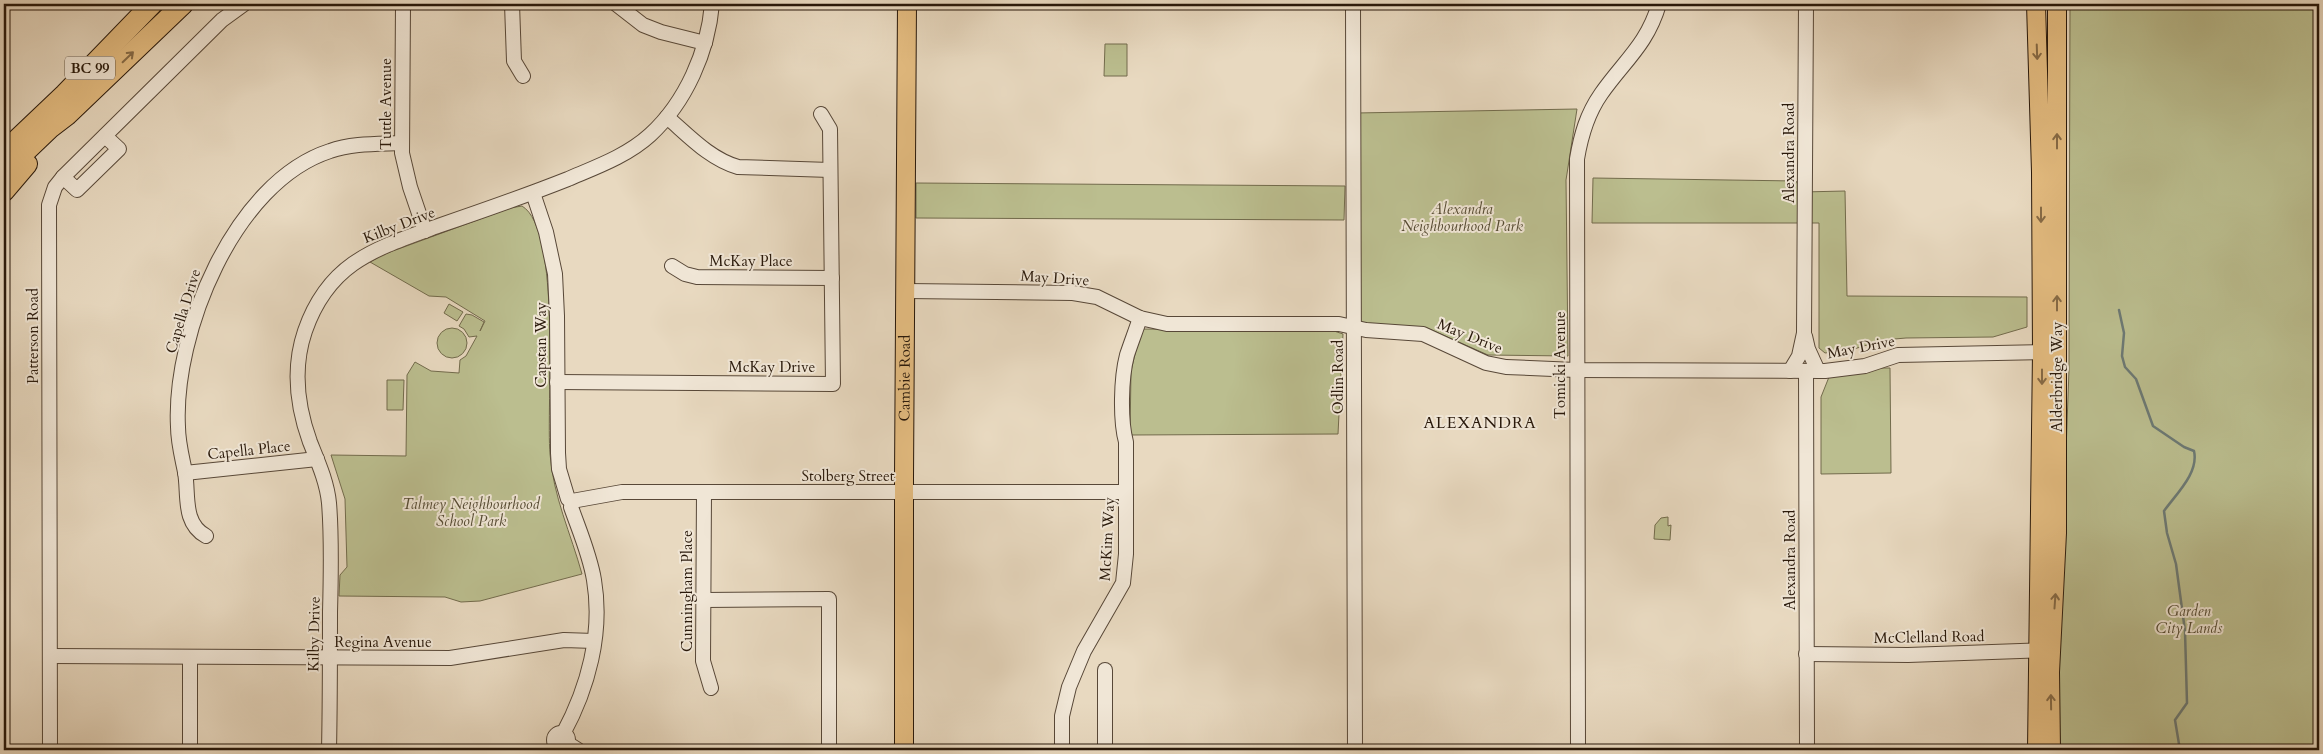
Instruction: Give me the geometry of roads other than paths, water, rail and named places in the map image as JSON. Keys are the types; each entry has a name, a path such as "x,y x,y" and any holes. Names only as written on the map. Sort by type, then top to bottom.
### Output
{"highway":[{"path":"26,130 48,98 135,4"},
{"name":"BC 99","path":"4,152 152,4"},
{"name":"BC 99","path":"4,172 50,128 67,115 183,4"},
{"path":"4,192 30,161 56,135 67,115"}],"main road":[{"name":"Cambie Road","path":"904,750 907,4"},
{"name":"Alderbridge Way","path":"2036,4 2049,352"},
{"name":"Alderbridge Way","path":"2037,750 2044,650 2057,4"},
{"name":"Alderbridge Way","path":"2044,650 2051,750"}],"street":[{"name":"Patterson Road","path":"50,750 49,205 55,187 64,177 222,20 244,4"},
{"name":"Tuttle Avenue","path":"402,4 401,142 404,166 425,231"},
{"path":"512,4 514,61 522,76"},
{"path":"616,4 644,25 661,32 705,43"},
{"name":"Kilby Drive","path":"329,750 330,518 326,486 301,413 297,367 302,341 316,307 339,276 364,255 425,231 533,193 608,162 650,136 668,117 690,80 705,43 712,4"},
{"name":"Odlin Road","path":"1353,4 1355,750"},
{"name":"Tomicki Avenue","path":"1578,750 1577,159 1581,134 1601,94 1635,53 1648,31 1659,4"},
{"name":"Alexandra Road","path":"1790,371 1800,356 1804,333 1806,4"},
{"name":"McKay Drive","path":"557,382 833,384 830,129 821,114"},
{"path":"668,117 700,145 726,164 738,168 830,170"},
{"path":"64,177 77,190 119,149 105,136"},
{"name":"Capella Drive","path":"206,536 197,531 187,509 185,473 178,426 179,394 192,327 202,294 215,265 232,236 250,212 278,182 307,162 330,151 346,147 401,142"},
{"name":"Capstan Way","path":"533,193 546,232 555,274 559,469 594,579 596,619 594,641 584,691 563,745"},
{"name":"McKay Place","path":"672,266 685,274 697,277 832,278"},
{"name":"May Drive","path":"906,291 1073,293 1097,297 1140,318 1167,324 1339,324 1354,328 1423,334 1486,363 1506,367 1576,370 1812,371 1844,370 1866,366 1898,355 2049,352"},
{"name":"McKim Way","path":"1062,750 1062,716 1069,687 1084,651 1123,583 1126,554 1124,378 1127,356 1140,318"},
{"name":"Alexandra Road","path":"1804,333 1812,371 1806,654 1807,750"},
{"name":"Capella Place","path":"185,473 317,459"},
{"name":"Stolberg Street","path":"570,502 622,492 1126,492"},
{"name":"Cunningham Place","path":"704,493 703,661 711,688"},
{"path":"704,600 829,599 829,750"},
{"name":"Regina Avenue","path":"50,656 450,658 564,640 594,641"},
{"name":"McClelland Road","path":"1806,654 1908,655 2044,650"},
{"path":"190,657 190,750"},
{"path":"1105,670 1105,750"}],"waterway":[{"path":"2119,310 2124,333 2122,356 2125,367 2136,379 2153,426 2184,447 2194,451 2195,459 2190,475 2164,511 2167,533 2176,564 2185,631 2187,703 2175,720 2180,750"}],"district":[{"name":"ALEXANDRA","path":"1480,422"}],"park label":[{"name":"Alexandra Neighbourhood Park","path":"1462,218"},
{"name":"Talmey Neighbourhood School Park","path":"471,512"},
{"name":"Garden City Lands","path":"2189,620"}]}
